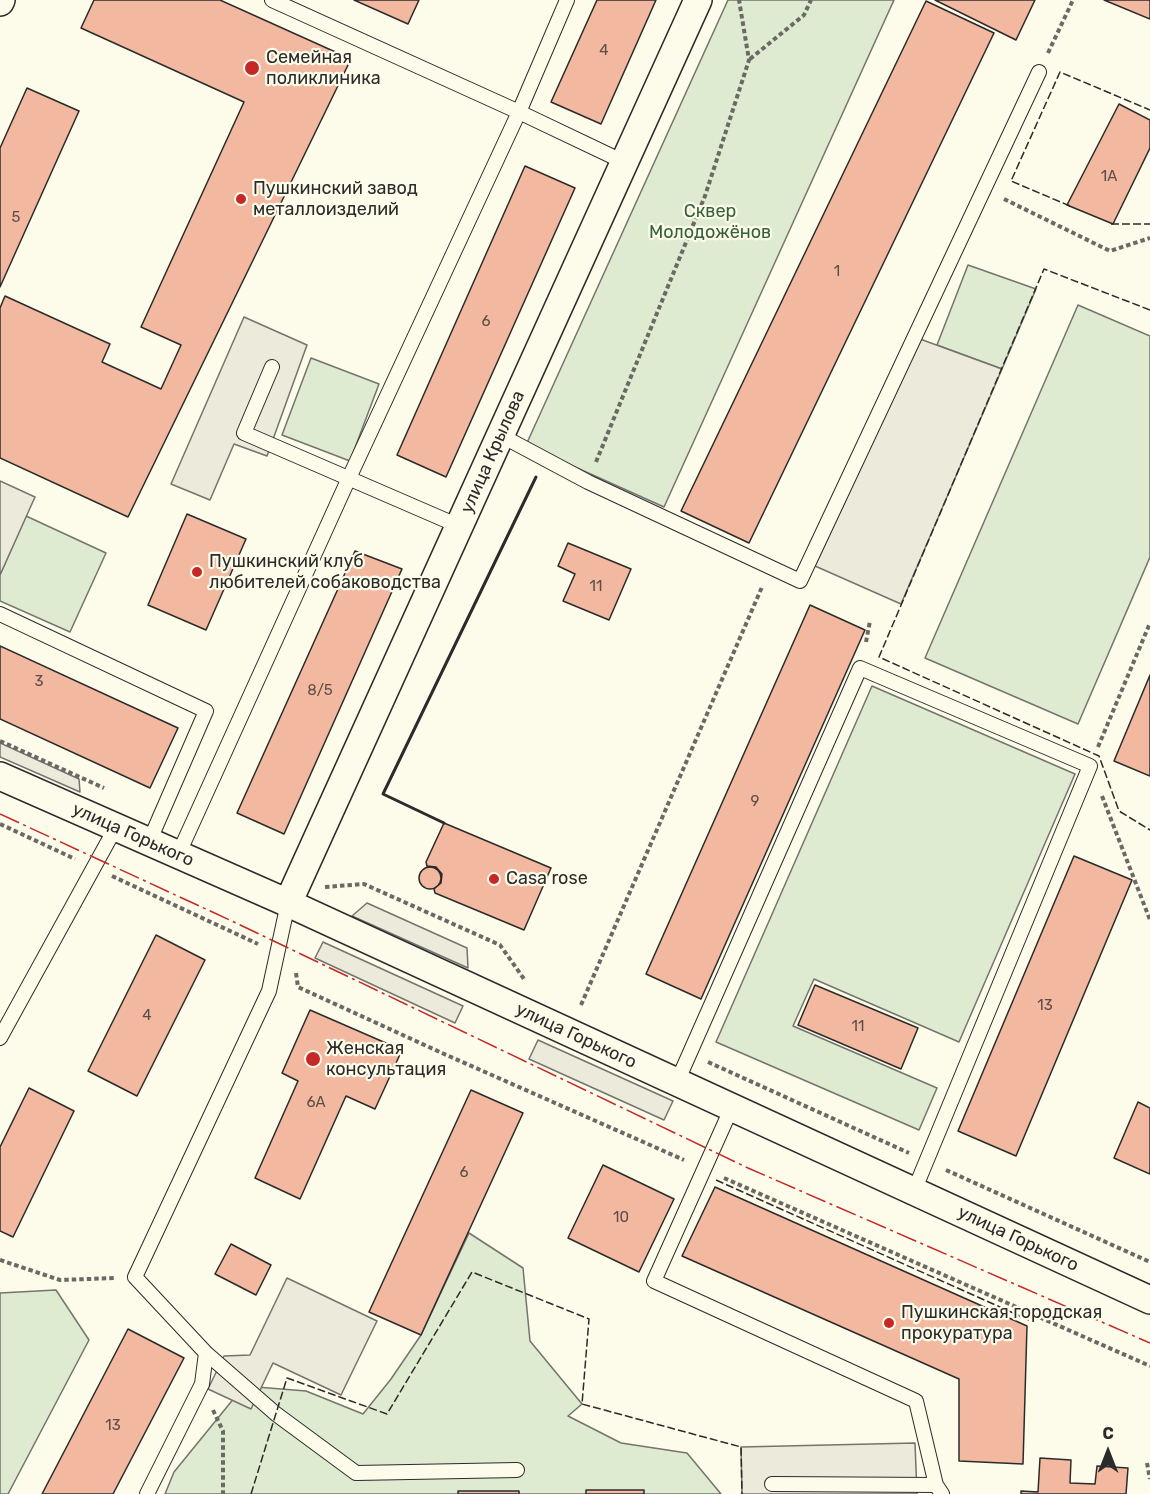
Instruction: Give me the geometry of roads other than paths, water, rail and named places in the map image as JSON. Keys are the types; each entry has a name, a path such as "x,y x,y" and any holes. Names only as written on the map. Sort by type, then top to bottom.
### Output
{"street":[{"name":"улица Крылова","path":"288,903 698,0"},
{"name":"улица Горького","path":"0,776 288,903 1150,1300"}],"lane":[{"path":"272,0 624,162"},
{"path":"178,855 349,478 519,112 567,0"},
{"path":"500,435 588,482 800,581 1039,72"},
{"path":"272,367 244,433 459,526"},
{"path":"0,614 206,711 149,842"},
{"path":"678,1082 860,668 1090,766 914,1191"},
{"path":"0,1038 116,827"},
{"path":"288,903 269,991 135,1277 206,1353 276,1414 356,1473 517,1470"},
{"path":"732,1107 654,1281 916,1401 939,1490 772,1484"},
{"path":"147,1494 202,1384 206,1353"}],"place":[{"name":"Семейная поликлиника","path":"252,68"},
{"name":"Пушкинский завод металлоизделий","path":"241,199"},
{"name":"Пушкинский клуб любителей собаководства","path":"197,572"},
{"name":"Casa rose","path":"494,879"},
{"name":"Женская консультация","path":"313,1059"},
{"name":"Пушкинская городская прокуратура","path":"889,1323"}],"park label":[{"name":"Сквер Молодожёнов","path":"710,222"}]}
